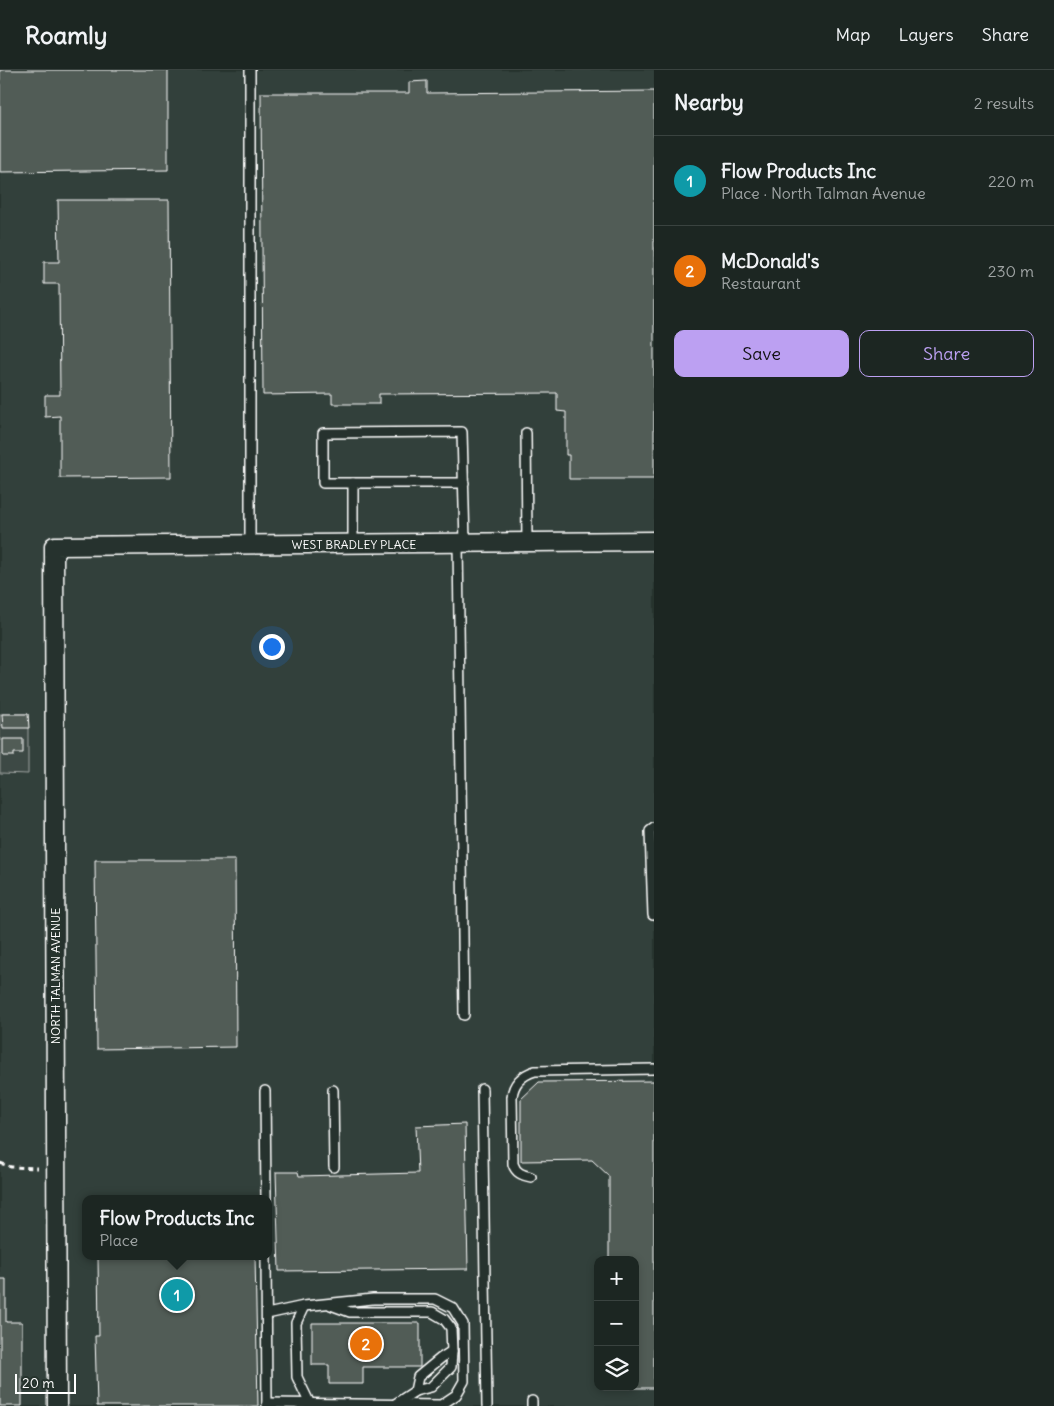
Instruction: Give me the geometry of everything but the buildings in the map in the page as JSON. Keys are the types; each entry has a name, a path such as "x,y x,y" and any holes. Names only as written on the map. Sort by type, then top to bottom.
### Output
{"street":[{"name":"WEST BRADLEY PLACE","path":"54,546 654,541"},
{"name":"NORTH TALMAN AVENUE","path":"54,546 57,1406"}],"lane":[{"path":"250,70 250,544"},
{"path":"464,483 323,484 323,433 462,432 464,483 462,543 464,1015"},
{"path":"526,433 527,542"},
{"path":"353,483 353,544"},
{"path":"653,915 650,831 654,828"},
{"path":"531,1177 518,1173 513,1164 512,1097 514,1086 519,1080 530,1072 535,1071 654,1070"},
{"path":"482,1089 487,1406"},
{"path":"333,1090 334,1167"},
{"path":"265,1091 266,1195"},
{"path":"266,1260 267,1405 442,1406 456,1395 464,1381 463,1324 452,1308 436,1299 373,1299 304,1306 267,1314"},
{"path":"329,1304 350,1312 432,1312 444,1319 450,1328 451,1367 431,1387 414,1391 395,1405"},
{"path":"304,1306 296,1323 296,1377 310,1404"},
{"path":"414,1391 418,1377 452,1351"}],"path":[{"path":"0,1163 10,1167 38,1168"}],"shaded area":[{"path":"0,70 654,70 654,1406 0,1406"},
{"path":"0,714 28,714 28,774 0,773"}],"place":[{"name":"Flow Products Inc","path":"177,1295"},
{"name":"McDonald's","path":"366,1344"}]}
